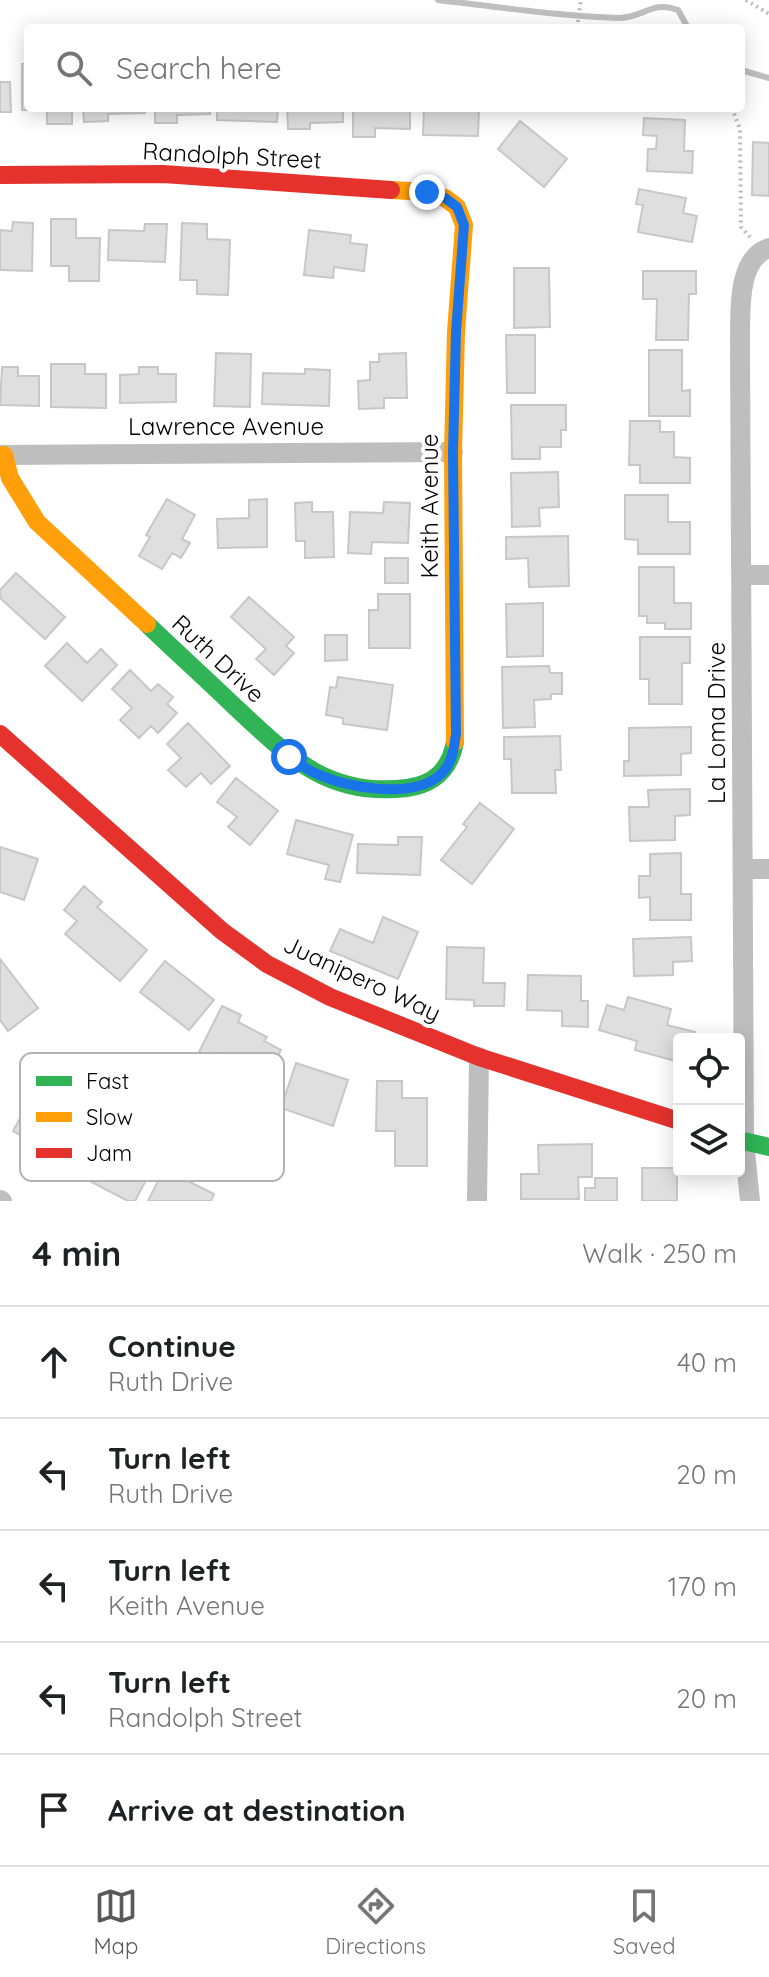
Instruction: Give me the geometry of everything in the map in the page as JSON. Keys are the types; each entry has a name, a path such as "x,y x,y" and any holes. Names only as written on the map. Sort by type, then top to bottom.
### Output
{"street":[{"name":"Randolph Street","path":"0,175 163,174 427,192 445,198 457,207"},
{"name":"Keith Avenue","path":"452,757 456,734 453,452 456,332 464,225 457,207"},
{"name":"La Loma Drive","path":"742,1105 742,291 749,265 765,249"},
{"name":"Lawrence Avenue","path":"2,455 453,452"},
{"name":"Ruth Drive","path":"2,455 10,478 37,522 289,757 316,774 351,785 395,790 417,786 441,775 452,757"},
{"path":"742,575 769,575"},
{"name":"Juanipero Way","path":"0,734 222,931 267,964 330,997 479,1057 673,1119"},
{"path":"744,869 769,869"},
{"path":"477,1201 479,1057"},
{"path":"745,1142 769,1147"},
{"name":"La Loma Drive","path":"745,1164 750,1201"}],"path":[{"path":"578,24 581,0"},
{"path":"746,0 769,14"},
{"path":"734,112 740,129 741,227 765,249"}],"building":[{"path":"22,64 24,64 24,110"},
{"path":"0,82 10,82 11,112 0,112"},
{"path":"47,112 72,112 72,124 47,124"},
{"path":"83,112 145,112 108,114 108,121 84,122"},
{"path":"155,112 210,112 177,115 177,123 155,123"},
{"path":"217,112 278,112 277,122 217,120"},
{"path":"287,112 343,112 343,122 310,123 310,129 288,129"},
{"path":"353,112 410,112 410,129 375,128 375,137 353,137"},
{"path":"424,112 479,112 478,136 423,135"},
{"path":"644,118 685,120 684,151 693,151 692,173 647,171 648,149 656,149 657,136 643,135"},
{"path":"520,121 567,159 544,187 498,149"},
{"path":"753,142 769,143 769,196 752,195"},
{"path":"639,189 686,198 683,213 697,216 692,242 638,232 643,205 636,204"},
{"path":"51,219 76,219 76,238 100,238 99,281 69,281 69,266 51,266"},
{"path":"13,222 33,223 32,271 0,270 0,230 12,231"},
{"path":"182,223 207,224 207,239 230,240 228,295 197,294 197,280 180,280"},
{"path":"145,224 167,224 165,262 108,260 109,230 144,231"},
{"path":"309,230 351,235 350,243 367,245 364,271 334,267 333,278 304,275"},
{"path":"514,268 549,268 550,327 514,328"},
{"path":"643,271 696,271 696,294 689,294 688,340 656,340 657,299 643,299"},
{"path":"506,335 535,335 535,393 507,393"},
{"path":"649,350 682,350 682,391 690,390 690,416 649,416"},
{"path":"216,353 251,354 250,407 214,406"},
{"path":"406,353 407,398 384,398 384,408 359,409 358,381 370,380 370,362 379,362 379,354"},
{"path":"51,364 85,364 85,374 106,374 106,408 51,407"},
{"path":"2,367 18,367 18,376 39,376 39,406 0,405"},
{"path":"139,367 158,367 158,374 176,374 176,402 120,403 120,375 139,374"},
{"path":"305,369 330,370 329,406 262,404 263,373 305,374"},
{"path":"511,405 566,405 566,430 561,430 561,447 540,447 540,459 512,459"},
{"path":"630,421 660,421 660,432 674,432 674,457 690,458 690,483 640,483 640,465 629,465"},
{"path":"558,472 559,507 539,508 540,526 512,527 511,473"},
{"path":"625,495 668,495 668,522 690,522 690,554 638,554 638,540 625,539"},
{"path":"167,499 195,515 182,539 190,543 181,558 172,553 162,569 139,556 150,537 146,535"},
{"path":"267,499 267,547 218,548 217,519 249,518 249,500"},
{"path":"312,502 312,512 333,512 334,557 305,558 305,541 296,541 295,503"},
{"path":"384,502 410,503 408,543 372,542 371,554 348,553 350,512 383,513"},
{"path":"568,536 569,586 529,587 528,558 506,559 506,537"},
{"path":"385,558 408,558 408,583 385,583"},
{"path":"639,567 674,567 674,603 691,603 691,629 665,629 665,623 647,623 647,616 639,616"},
{"path":"16,573 65,617 45,639 0,598 0,590"},
{"path":"378,594 410,594 410,648 369,648 369,610 378,610"},
{"path":"249,597 294,637 286,646 294,653 274,675 256,659 266,649 231,617"},
{"path":"543,603 543,656 507,657 506,604"},
{"path":"325,635 347,635 347,660 325,661"},
{"path":"640,637 690,637 690,663 682,663 682,704 649,704 649,679 640,679"},
{"path":"67,643 87,663 101,649 117,665 82,701 45,666"},
{"path":"549,666 550,673 562,673 562,694 551,694 551,699 534,700 535,727 503,728 502,667"},
{"path":"130,670 151,691 158,684 173,697 167,704 177,713 158,733 151,726 139,738 120,720 132,708 112,689"},
{"path":"338,677 393,685 387,730 343,724 343,718 326,715 330,687 336,688"},
{"path":"188,723 230,766 211,784 201,773 186,787 168,770 181,758 167,744"},
{"path":"691,727 691,753 681,754 681,775 624,776 624,761 629,761 629,728"},
{"path":"560,736 561,770 555,770 556,793 512,793 511,759 504,759 504,737"},
{"path":"236,778 278,811 250,845 228,827 237,817 217,802"},
{"path":"690,789 690,815 675,816 675,840 630,841 629,807 649,807 648,790"},
{"path":"480,803 514,829 472,884 441,860 467,827 463,824"},
{"path":"296,820 353,835 340,882 325,879 329,865 287,854"},
{"path":"398,837 422,837 420,875 357,873 358,844 398,845"},
{"path":"0,847 38,859 24,900 0,892"},
{"path":"681,853 681,894 691,894 691,920 650,920 650,897 639,898 639,876 650,876 650,854"},
{"path":"84,886 102,902 97,907 147,950 120,981 65,934 77,921 64,910"},
{"path":"383,917 418,932 398,979 330,951 340,929 373,943"},
{"path":"691,937 692,961 673,962 673,975 634,976 633,939"},
{"path":"447,947 484,948 483,983 505,983 504,1006 474,1006 474,1000 446,999"},
{"path":"0,959 38,1008 8,1031 0,1020"},
{"path":"165,961 214,1000 189,1030 140,992"},
{"path":"528,975 581,976 581,1001 588,1001 588,1027 562,1026 562,1011 527,1010"},
{"path":"628,997 671,1009 667,1025 695,1033 673,1033 673,1060 635,1050 637,1041 599,1030 607,1005 624,1010"},
{"path":"222,1006 241,1015 238,1022 267,1037 264,1041 281,1050 279,1053 199,1052"},
{"path":"296,1063 348,1080 333,1126 284,1109 284,1099"},
{"path":"377,1081 402,1081 402,1098 427,1098 427,1166 395,1166 395,1131 376,1131"},
{"path":"20,1118 20,1135 13,1131"},
{"path":"592,1144 592,1177 578,1177 579,1199 521,1199 521,1174 539,1174 538,1145"},
{"path":"642,1168 673,1168 673,1177 677,1177 677,1201 642,1201"},
{"path":"595,1178 617,1178 617,1201 585,1201 585,1188 595,1188"},
{"path":"90,1181 146,1181 135,1201 128,1201"},
{"path":"158,1181 188,1181 214,1194 211,1201 148,1201"}],"waterway":[{"path":"438,0 619,18 669,7 678,10 686,24"},
{"path":"745,71 769,78"}],"traffic: fast":[{"path":"147,624 271,740 309,768 330,779 378,789 417,786 440,774 453,752 455,742"},
{"path":"745,1141 769,1147"}],"traffic: slow":[{"path":"391,190 427,192 445,198 457,207 464,225 456,332 453,452 455,742"},
{"path":"4,455 10,478 37,522 147,624"}],"traffic: jam":[{"path":"0,175 163,174 391,190"},
{"path":"0,734 222,931 267,964 330,997 479,1057 673,1119"}],"route":[{"path":"289,757 316,774 351,785 395,790 417,786 441,775 452,757 456,734 453,452 456,332 464,225 457,207 445,198 427,192"}]}
